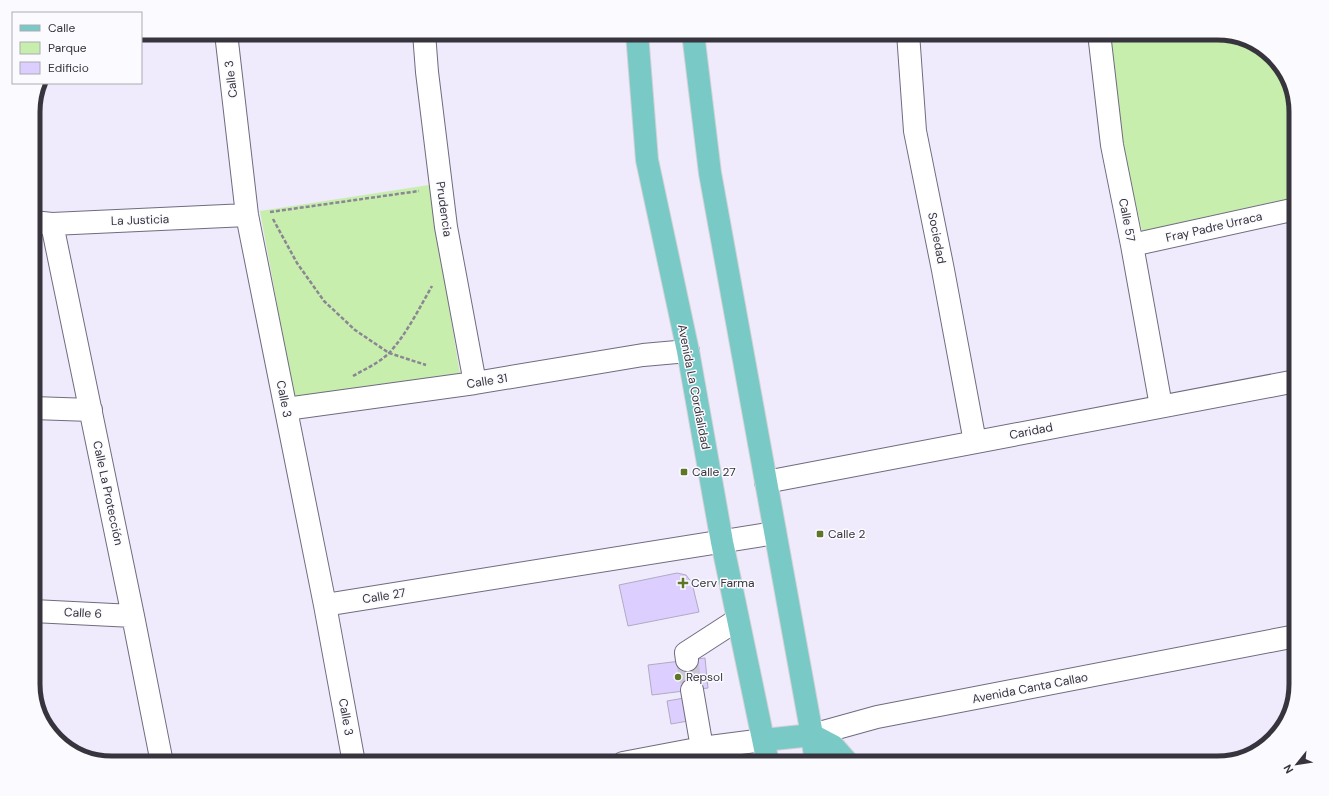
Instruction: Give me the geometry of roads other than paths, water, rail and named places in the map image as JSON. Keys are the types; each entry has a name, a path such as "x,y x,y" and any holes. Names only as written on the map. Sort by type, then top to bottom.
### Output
{"main road":[{"name":"Avenida La Cordialidad","path":"638,40 647,160 688,351 737,620 767,756"},
{"path":"694,40 710,173 815,756"},
{"path":"812,735 833,746 842,756"},
{"name":"Avenida Canta Callao","path":"764,740 812,735"}],"street":[{"name":"Calle 3","path":"227,40 247,215 325,605 353,756"},
{"name":"Prudencia","path":"425,40 427,72 446,226 475,383"},
{"name":"Sociedad","path":"908,40 915,131 975,442"},
{"name":"Calle 57","path":"1100,40 1112,145 1132,245 1161,406"},
{"name":"Fray Padre Urraca","path":"1132,245 1289,211"},
{"name":"La Justicia","path":"43,223 247,215"},
{"name":"Calle La Protección","path":"43,223 91,410 161,756"},
{"name":"Calle 31","path":"286,409 475,383 643,355 688,351"},
{"name":"Caridad","path":"766,482 1289,382"},
{"path":"40,408 91,410"},
{"name":"Calle 27","path":"325,605 775,533"},
{"name":"Calle 6","path":"40,611 133,616"},
{"path":"686,660 686,653 737,620"},
{"name":"Avenida Canta Callao","path":"812,735 877,717 1289,637"},
{"path":"692,690 702,748"},
{"path":"660,756 702,748 764,740"}],"tunnel":[{"path":"687,660 692,690"}],"place":[{"name":"Calle 27","path":"684,472"},
{"name":"Calle 2","path":"820,534"},
{"name":"Cerv Farma","path":"683,583"},
{"name":"Repsol","path":"678,677"}]}
